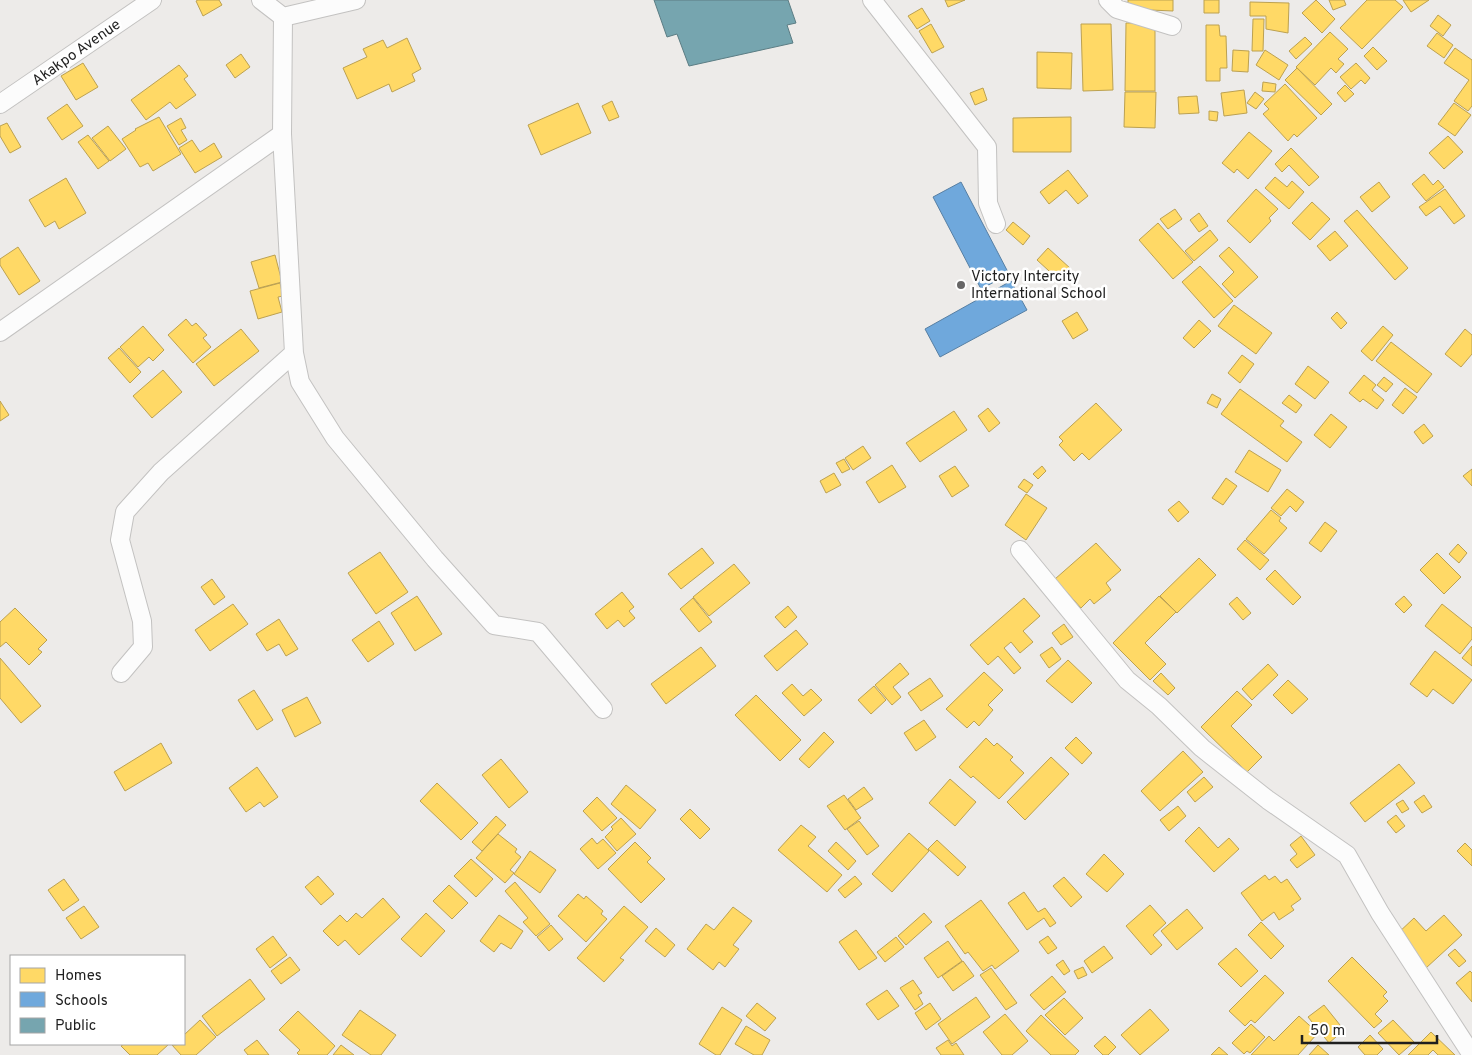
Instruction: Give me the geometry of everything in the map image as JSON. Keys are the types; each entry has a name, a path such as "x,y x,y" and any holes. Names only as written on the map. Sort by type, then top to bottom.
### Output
{"street":[{"name":"Akakpo Avenue","path":"0,104 152,0"},
{"path":"261,0 283,18"},
{"path":"283,18 356,0"},
{"path":"872,0 987,147 988,203 996,224"},
{"path":"1108,0 1117,9 1172,26"},
{"path":"283,18 282,134 294,353 300,382 335,438 435,559 494,625 538,632 603,709"},
{"path":"0,332 282,134"},
{"path":"121,673 143,647 142,621 120,540 125,512 161,472 294,353"},
{"path":"1020,550 1127,680 1159,706 1202,748 1261,794 1347,855 1380,913 1472,1055"}],"building: Homes":[{"path":"219,0 222,5 203,16 196,1"},
{"path":"945,0 965,0 948,7"},
{"path":"1128,0 1173,0 1173,11 1128,9"},
{"path":"1204,0 1219,0 1219,13 1204,13"},
{"path":"1316,0 1335,19 1322,33 1302,13"},
{"path":"1329,0 1344,0 1346,5 1333,10"},
{"path":"1367,0 1395,0 1403,7 1362,49 1340,28"},
{"path":"1403,0 1429,0 1411,12"},
{"path":"1250,2 1289,3 1288,33 1266,29 1266,16 1250,16"},
{"path":"922,8 930,21 917,29 908,16"},
{"path":"1438,15 1451,25 1443,36 1430,26"},
{"path":"1253,19 1264,19 1263,51 1252,51"},
{"path":"1126,23 1155,23 1155,91 1125,91"},
{"path":"931,24 944,47 932,53 919,31"},
{"path":"1081,24 1111,24 1113,90 1083,91"},
{"path":"1206,25 1219,25 1220,36 1226,36 1227,68 1220,68 1220,81 1206,81"},
{"path":"1330,32 1348,49 1338,59 1344,64 1336,73 1331,68 1315,85 1296,67"},
{"path":"1437,33 1453,45 1444,58 1427,46"},
{"path":"1305,37 1312,44 1296,59 1289,51"},
{"path":"407,38 421,69 412,74 415,81 392,92 389,84 357,99 343,68 367,57 363,49 383,40 387,48"},
{"path":"1373,47 1387,61 1377,70 1364,56"},
{"path":"1455,48 1472,60 1472,106 1468,111 1454,101 1469,80 1444,63"},
{"path":"1233,50 1249,51 1248,72 1232,71"},
{"path":"1265,50 1288,65 1279,80 1256,65"},
{"path":"1037,52 1072,53 1071,89 1037,88"},
{"path":"241,54 250,67 235,78 226,65"},
{"path":"83,63 98,87 76,100 61,76"},
{"path":"1356,63 1370,78 1365,84 1361,80 1351,89 1340,77"},
{"path":"179,65 188,76 184,79 196,95 176,109 170,102 146,120 131,100"},
{"path":"1297,68 1332,104 1321,115 1285,80"},
{"path":"1263,82 1276,84 1275,92 1262,91"},
{"path":"1285,84 1317,118 1297,137 1294,134 1288,141 1263,114 1269,109 1264,104"},
{"path":"1345,85 1354,94 1345,102 1337,93"},
{"path":"983,88 987,100 975,105 970,93"},
{"path":"1244,90 1247,113 1224,116 1221,93"},
{"path":"1125,92 1156,92 1155,128 1124,127"},
{"path":"1255,92 1264,99 1256,109 1247,103"},
{"path":"1197,96 1199,113 1179,114 1178,97"},
{"path":"612,101 619,117 609,121 602,106"},
{"path":"578,103 591,133 541,155 528,125"},
{"path":"1454,103 1471,115 1455,136 1438,124"},
{"path":"67,104 83,126 62,140 47,118"},
{"path":"1209,111 1218,112 1217,121 1209,120"},
{"path":"159,117 181,154 153,171 148,163 140,167 122,139 135,129"},
{"path":"1071,117 1071,152 1013,152 1013,118"},
{"path":"181,118 186,128 181,130 187,140 179,145 167,126"},
{"path":"7,123 21,147 10,153 0,136 0,126"},
{"path":"108,126 126,149 110,161 92,138"},
{"path":"1249,132 1272,151 1248,179 1237,169 1234,173 1222,163"},
{"path":"88,135 109,161 98,169 78,142"},
{"path":"1448,136 1463,152 1444,169 1429,153"},
{"path":"192,140 200,152 214,143 222,157 195,173 179,148"},
{"path":"1291,148 1319,177 1309,186 1289,165 1282,172 1275,164"},
{"path":"1068,170 1088,196 1078,204 1066,190 1049,204 1040,192"},
{"path":"1424,174 1433,185 1438,180 1444,187 1426,201 1412,184"},
{"path":"1275,177 1287,187 1292,181 1304,192 1289,209 1265,188"},
{"path":"66,178 86,213 59,229 55,221 45,227 29,200"},
{"path":"1379,182 1390,197 1372,212 1360,197"},
{"path":"1256,189 1278,209 1269,218 1271,221 1250,243 1227,221"},
{"path":"1445,189 1465,216 1454,224 1440,206 1426,216 1419,207"},
{"path":"1312,202 1330,219 1310,240 1292,223"},
{"path":"1175,209 1182,219 1168,229 1160,219"},
{"path":"1357,210 1408,268 1395,280 1344,221"},
{"path":"1199,213 1208,226 1199,232 1190,220"},
{"path":"1013,222 1030,236 1023,245 1006,230"},
{"path":"1158,223 1193,262 1173,279 1139,240"},
{"path":"1210,230 1218,240 1194,261 1185,251"},
{"path":"1335,231 1348,246 1330,261 1317,246"},
{"path":"18,247 40,281 19,295 0,265 0,259"},
{"path":"1229,247 1258,277 1235,298 1222,284 1234,272 1219,256"},
{"path":"1048,248 1071,269 1060,281 1037,260"},
{"path":"275,255 282,282 259,288 251,262"},
{"path":"1200,266 1233,301 1214,318 1182,282"},
{"path":"280,283 283,296 278,297 282,312 258,319 250,291"},
{"path":"1234,305 1272,333 1256,354 1218,326"},
{"path":"1077,312 1088,330 1073,339 1062,321"},
{"path":"1337,312 1347,323 1341,329 1331,318"},
{"path":"186,319 192,326 196,323 207,335 203,338 211,347 193,363 168,335"},
{"path":"1199,320 1211,331 1194,348 1183,338"},
{"path":"143,326 164,350 153,361 149,357 138,367 120,347"},
{"path":"1383,326 1393,335 1372,361 1361,351"},
{"path":"241,329 259,351 214,386 196,364"},
{"path":"1465,329 1472,335 1472,354 1461,367 1445,354"},
{"path":"1391,342 1432,374 1417,393 1376,361"},
{"path":"119,348 141,372 130,383 108,358"},
{"path":"1242,355 1254,364 1240,383 1228,373"},
{"path":"1308,366 1329,382 1315,399 1295,384"},
{"path":"163,370 182,392 152,418 133,396"},
{"path":"1364,375 1376,385 1372,390 1384,400 1377,409 1363,399 1360,402 1349,393"},
{"path":"1384,377 1393,384 1386,392 1377,385"},
{"path":"1405,388 1417,397 1403,414 1392,405"},
{"path":"1240,389 1284,421 1280,426 1302,442 1287,462 1221,414"},
{"path":"1212,394 1221,399 1217,408 1207,403"},
{"path":"1289,395 1302,405 1296,413 1282,403"},
{"path":"0,401 9,415 0,421"},
{"path":"1096,403 1122,430 1089,460 1082,453 1074,461 1059,445 1063,441 1059,437"},
{"path":"988,408 1000,423 989,432 978,416"},
{"path":"954,411 967,430 920,462 906,443"},
{"path":"1331,414 1347,427 1330,448 1314,435"},
{"path":"1424,424 1433,436 1423,444 1414,432"},
{"path":"863,446 871,458 853,470 845,458"},
{"path":"1249,450 1281,470 1268,492 1235,472"},
{"path":"844,459 850,469 842,473 836,463"},
{"path":"892,465 906,487 879,503 866,482"},
{"path":"955,466 969,486 952,497 939,476"},
{"path":"1042,466 1046,471 1038,479 1033,474"},
{"path":"1472,469 1472,486 1463,476"},
{"path":"834,473 841,485 826,493 820,481"},
{"path":"1226,478 1237,486 1223,505 1212,498"},
{"path":"1024,479 1033,485 1027,493 1018,487"},
{"path":"1287,489 1304,502 1296,512 1290,506 1281,516 1271,508"},
{"path":"1026,494 1047,508 1026,540 1005,525"},
{"path":"1179,501 1189,512 1178,522 1168,510"},
{"path":"1271,510 1281,518 1279,521 1287,528 1264,554 1246,539"},
{"path":"1325,522 1337,531 1321,552 1309,543"},
{"path":"1245,540 1269,560 1260,570 1237,549"},
{"path":"1096,543 1121,570 1106,583 1111,590 1094,604 1090,599 1081,608 1055,579"},
{"path":"1458,544 1467,553 1459,563 1449,554"},
{"path":"702,548 714,563 681,589 668,574"},
{"path":"380,552 408,592 376,614 348,573"},
{"path":"1437,553 1461,577 1444,594 1420,570"},
{"path":"1199,558 1216,575 1177,613 1160,596"},
{"path":"734,564 750,583 709,616 693,597"},
{"path":"1275,570 1301,597 1293,605 1266,579"},
{"path":"212,579 225,597 214,605 201,587"},
{"path":"622,592 634,607 629,611 635,618 624,627 618,620 607,629 595,614"},
{"path":"417,596 442,634 415,651 391,613"},
{"path":"1159,596 1176,612 1145,643 1166,664 1150,680 1113,643"},
{"path":"1404,596 1412,605 1404,613 1395,604"},
{"path":"1237,597 1251,613 1243,620 1229,604"},
{"path":"693,598 712,622 699,632 680,609"},
{"path":"1024,598 1040,616 1023,631 1033,642 1020,653 1011,642 1004,648 1021,668 1014,674 998,656 988,665 970,645"},
{"path":"233,604 248,624 210,651 195,630"},
{"path":"1442,604 1472,628 1472,639 1460,654 1425,626"},
{"path":"788,606 797,617 785,628 775,617"},
{"path":"15,608 47,640 38,649 42,652 29,665 6,642 0,647 0,622"},
{"path":"279,619 298,649 286,656 279,644 267,651 256,634"},
{"path":"379,621 394,644 368,662 352,640"},
{"path":"1064,624 1073,637 1061,645 1052,633"},
{"path":"796,630 808,644 777,671 764,656"},
{"path":"1472,646 1472,666 1462,658"},
{"path":"701,647 716,666 666,704 651,684"},
{"path":"1052,647 1061,659 1049,668 1040,655"},
{"path":"1435,651 1472,680 1453,704 1433,689 1427,697 1410,684"},
{"path":"0,658 41,706 21,723 0,698"},
{"path":"1068,660 1092,683 1072,703 1046,681"},
{"path":"900,663 909,674 893,687 901,697 892,705 875,685"},
{"path":"1268,664 1278,675 1252,700 1242,689"},
{"path":"984,672 1003,690 988,705 993,710 979,726 974,721 967,728 946,709"},
{"path":"1161,673 1175,688 1168,695 1153,681"},
{"path":"930,678 943,696 921,711 908,693"},
{"path":"1288,680 1308,699 1292,714 1273,695"},
{"path":"792,684 803,696 811,689 822,700 804,716 782,693"},
{"path":"874,686 886,700 871,714 858,700"},
{"path":"254,690 273,720 257,730 238,700"},
{"path":"1237,691 1252,705 1231,726 1262,757 1247,772 1201,727"},
{"path":"756,695 801,740 780,761 735,715"},
{"path":"307,697 321,723 295,737 282,710"},
{"path":"924,720 936,737 916,751 904,733"},
{"path":"824,732 834,742 809,768 799,759"},
{"path":"1076,737 1092,753 1082,764 1065,748"},
{"path":"986,738 994,746 997,743 1013,757 1010,760 1024,773 999,799 973,776 971,778 959,767"},
{"path":"161,743 172,763 125,791 114,772"},
{"path":"1183,751 1203,772 1160,811 1141,791"},
{"path":"1051,757 1069,774 1025,820 1007,802"},
{"path":"501,759 528,792 509,808 482,775"},
{"path":"1399,764 1415,783 1365,822 1350,803"},
{"path":"257,767 278,797 264,807 260,802 246,812 229,788"},
{"path":"1204,777 1213,787 1195,802 1187,792"},
{"path":"950,779 976,802 955,826 929,803"},
{"path":"437,783 478,823 461,840 420,801"},
{"path":"626,785 656,810 640,829 611,804"},
{"path":"864,787 873,799 856,810 848,799"},
{"path":"844,795 861,818 845,830 827,806"},
{"path":"1424,795 1432,807 1422,813 1414,802"},
{"path":"597,797 617,818 602,831 583,811"},
{"path":"1403,800 1409,809 1402,813 1396,804"},
{"path":"1178,806 1186,816 1169,831 1160,820"},
{"path":"690,809 710,829 700,839 680,819"},
{"path":"1396,815 1405,826 1396,833 1387,822"},
{"path":"496,816 506,825 482,851 472,842"},
{"path":"621,818 636,834 617,851 605,837 613,829 611,827"},
{"path":"859,821 879,846 867,855 847,829"},
{"path":"801,825 816,837 808,846 842,875 827,892 778,850"},
{"path":"1199,827 1218,848 1229,838 1239,849 1214,872 1185,841"},
{"path":"909,833 929,851 892,892 872,874"},
{"path":"498,834 517,849 515,852 521,857 510,870 514,873 505,883 476,858"},
{"path":"1301,836 1315,855 1297,868 1290,860 1297,854 1290,845"},
{"path":"592,838 597,844 603,839 616,853 598,869 580,849"},
{"path":"937,840 966,867 958,876 928,849"},
{"path":"635,842 651,858 647,862 665,879 641,903 608,869"},
{"path":"836,842 856,861 848,870 828,851"},
{"path":"1465,843 1472,850 1472,866 1457,851"},
{"path":"530,851 556,870 540,893 514,874"},
{"path":"1104,854 1124,874 1107,892 1086,874"},
{"path":"471,859 493,879 476,897 454,876"},
{"path":"1265,875 1269,880 1275,876 1281,883 1287,879 1301,899 1291,906 1294,910 1279,920 1274,912 1262,921 1241,893"},
{"path":"318,876 334,894 321,905 305,887"},
{"path":"855,876 862,884 845,898 838,890"},
{"path":"1064,877 1082,897 1071,907 1053,886"},
{"path":"64,879 79,900 63,911 48,890"},
{"path":"515,882 550,924 536,936 523,922 528,918 505,891"},
{"path":"449,885 468,903 452,919 433,901"},
{"path":"1024,892 1038,912 1045,908 1056,923 1050,927 1044,918 1027,930 1008,903"},
{"path":"578,894 584,899 586,896 603,911 601,914 607,919 586,942 558,916"},
{"path":"383,898 400,917 359,955 345,940 338,946 323,931 340,915 347,922 356,913 362,918"},
{"path":"981,900 1019,951 995,969 992,965 983,971 968,952 965,954 945,926"},
{"path":"1150,905 1166,923 1153,935 1162,945 1151,955 1126,926"},
{"path":"84,906 99,927 81,939 66,918"},
{"path":"624,906 648,927 620,958 624,960 604,982 577,958"},
{"path":"733,907 752,921 733,945 739,949 725,967 719,962 713,970 687,949 706,924 714,930"},
{"path":"1187,909 1203,928 1177,950 1161,931"},
{"path":"426,913 445,931 421,957 401,939"},
{"path":"924,913 932,922 906,945 898,936"},
{"path":"499,915 523,931 511,949 501,943 494,952 480,941"},
{"path":"1444,915 1462,935 1426,968 1396,935 1414,918 1426,931"},
{"path":"1261,922 1284,946 1271,959 1248,935"},
{"path":"551,925 563,939 549,951 537,937"},
{"path":"656,928 675,945 665,957 645,941"},
{"path":"856,930 877,958 859,970 839,942"},
{"path":"273,936 287,955 270,968 256,949"},
{"path":"1048,936 1057,948 1048,954 1039,942"},
{"path":"896,937 904,947 885,962 877,952"},
{"path":"948,941 962,961 938,978 924,958"},
{"path":"1104,946 1113,958 1092,973 1084,961"},
{"path":"1236,948 1258,971 1241,987 1218,964"},
{"path":"1455,949 1466,961 1459,967 1448,955"},
{"path":"290,957 300,970 281,984 271,971"},
{"path":"1352,957 1387,992 1383,996 1388,1001 1375,1014 1382,1021 1374,1028 1328,981"},
{"path":"1063,960 1070,971 1064,975 1056,965"},
{"path":"963,961 974,976 953,991 942,976"},
{"path":"1083,967 1087,975 1078,979 1074,971"},
{"path":"991,968 1017,1003 1006,1010 980,975"},
{"path":"1470,971 1472,973 1472,1002 1456,983"},
{"path":"1265,975 1284,993 1255,1023 1251,1020 1245,1026 1229,1011"},
{"path":"1052,976 1066,992 1044,1010 1030,995"},
{"path":"250,979 265,999 217,1036 202,1016"},
{"path":"913,980 922,993 918,995 923,1004 915,1010 900,988"},
{"path":"887,990 899,1006 878,1020 866,1004"},
{"path":"976,997 990,1017 952,1044 938,1024"},
{"path":"1064,998 1083,1018 1065,1035 1045,1015"},
{"path":"757,1003 776,1018 765,1031 746,1016"},
{"path":"930,1003 941,1019 926,1030 915,1013"},
{"path":"1324,1005 1344,1030 1329,1043 1308,1017"},
{"path":"722,1007 742,1020 720,1055 716,1055 699,1044"},
{"path":"1150,1009 1169,1030 1140,1055 1121,1035"},
{"path":"360,1010 396,1035 381,1055 371,1055 342,1035"},
{"path":"298,1011 335,1046 327,1055 299,1055 297,1053 300,1050 279,1030"},
{"path":"1005,1014 1028,1041 1012,1055 1002,1055 983,1032"},
{"path":"1041,1015 1079,1051 1075,1055 1051,1055 1026,1031"},
{"path":"1299,1016 1318,1033 1298,1055 1251,1055 1269,1036 1274,1041"},
{"path":"200,1020 216,1037 196,1055 181,1055 172,1045 185,1045 185,1034"},
{"path":"1393,1020 1414,1042 1399,1055 1378,1033"},
{"path":"1251,1024 1265,1037 1250,1053 1247,1051 1244,1054 1232,1043"},
{"path":"746,1026 770,1040 762,1055 754,1055 735,1044"},
{"path":"1431,1032 1455,1055 1438,1055 1433,1050 1428,1055 1408,1055"},
{"path":"1370,1035 1383,1049 1377,1055 1365,1055 1358,1047"},
{"path":"1105,1036 1116,1047 1108,1055 1103,1055 1094,1046"},
{"path":"257,1040 269,1055 248,1055 244,1050"},
{"path":"948,1040 952,1046 956,1043 964,1055 941,1055 936,1048"},
{"path":"168,1045 157,1055 130,1055 121,1046"},
{"path":"341,1045 354,1055 333,1055"},
{"path":"1318,1045 1329,1055 1309,1055"},
{"path":"1219,1047 1228,1055 1211,1055"}],"building: Schools":[{"path":"961,182 1009,274 981,289 933,197"},
{"path":"1011,281 1027,310 940,357 925,329"}],"building: Public":[{"path":"654,0 788,0 796,23 787,25 793,43 689,66 677,34 667,37"}],"place":[{"name":"Victory Intercity International School","path":"961,285"}]}
